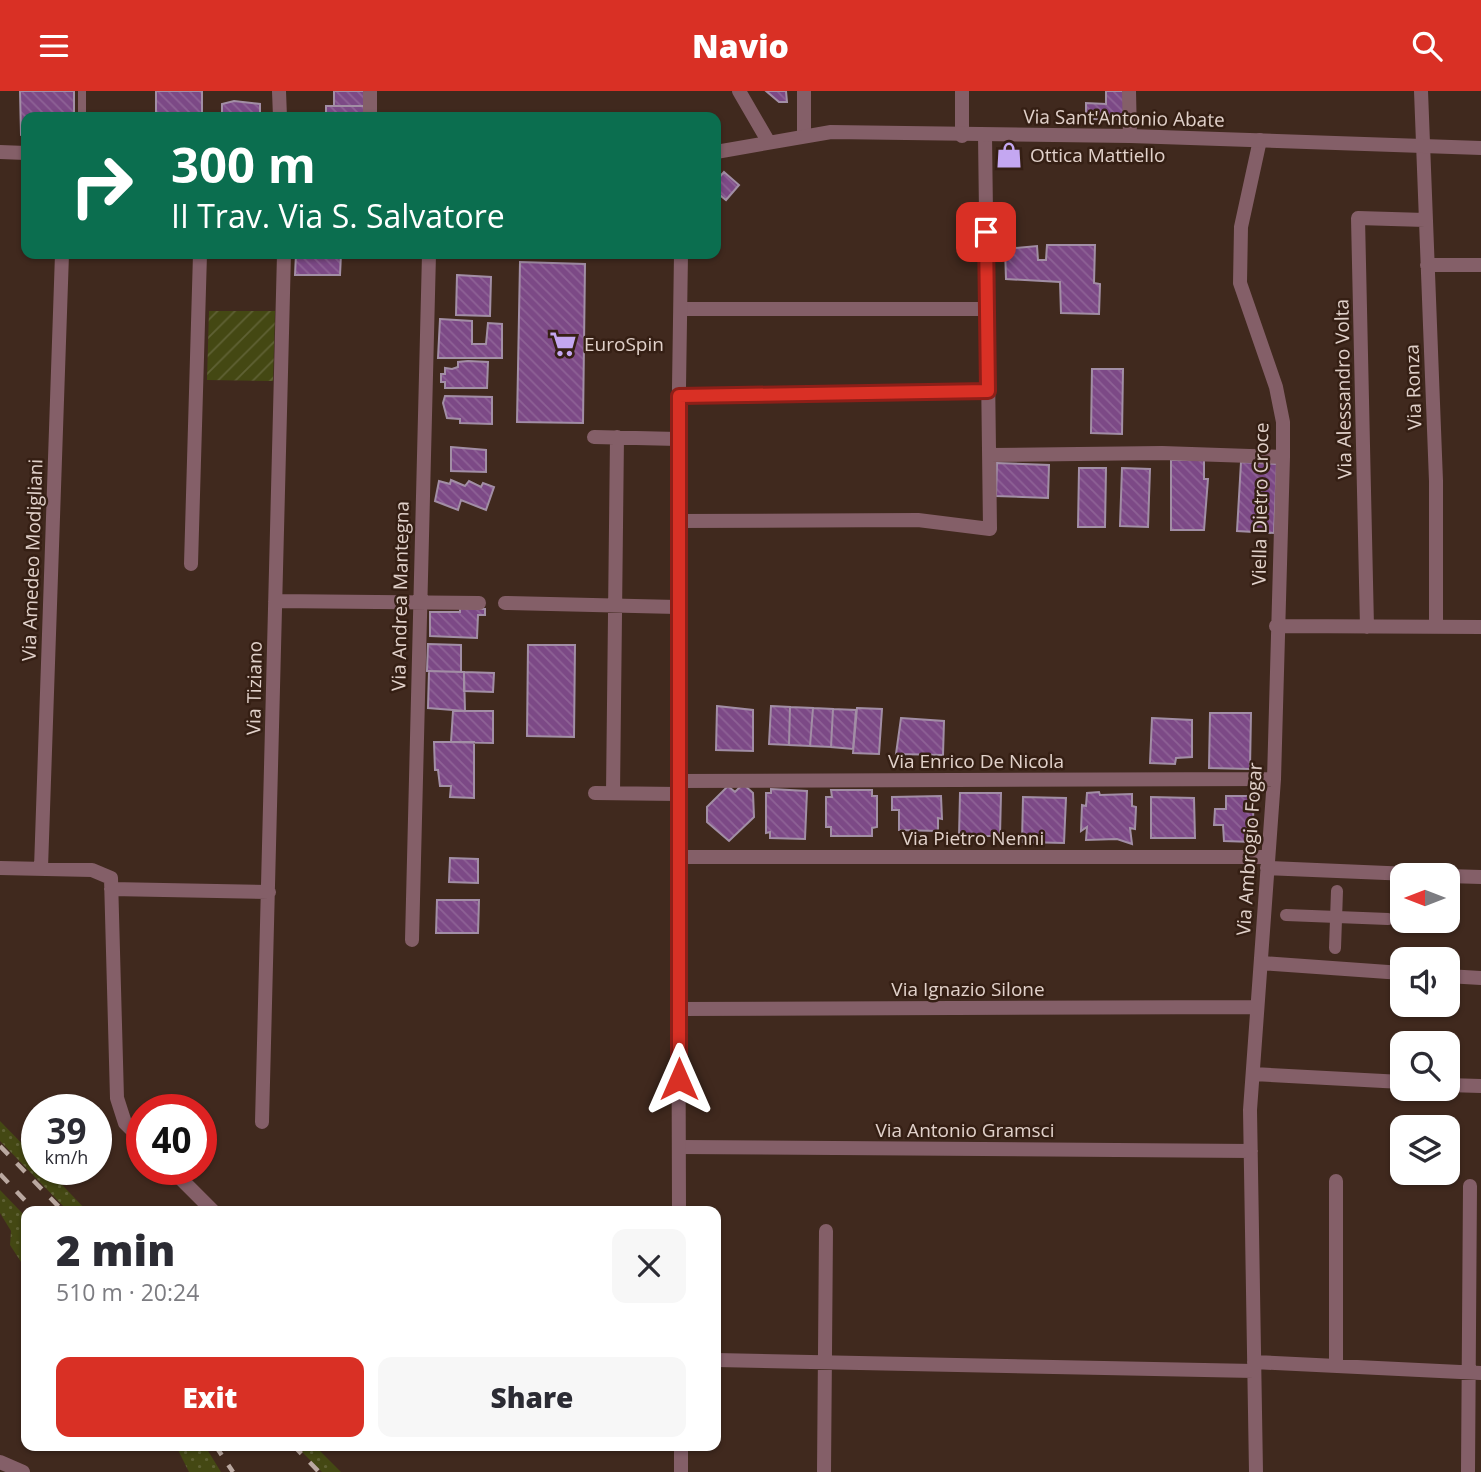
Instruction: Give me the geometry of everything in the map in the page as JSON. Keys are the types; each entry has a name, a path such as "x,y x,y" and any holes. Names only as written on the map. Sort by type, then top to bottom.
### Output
{"street":[{"path":"279,91 279,112"},
{"path":"370,91 370,112"},
{"path":"739,91 768,141"},
{"path":"804,91 804,135"},
{"path":"962,91 962,136"},
{"path":"1129,91 1130,137"},
{"name":"Via Ronza","path":"1421,91 1436,481 1436,627"},
{"name":"Via Sant'Antonio Abate","path":"721,151 831,132 1130,137 1481,148"},
{"path":"677,521 918,520 989,529 985,135"},
{"name":"Viella Dietro Croce","path":"1260,141 1241,227 1240,283 1276,387 1283,422 1276,626"},
{"path":"0,152 21,153"},
{"name":"Via Alessandro Volta","path":"1367,627 1358,218 1425,220"},
{"name":"Via Amedeo Modigliani","path":"41,868 62,259"},
{"path":"191,564 200,259"},
{"name":"Via Tiziano","path":"262,1122 284,259"},
{"name":"Via Andrea Mantegna","path":"412,940 418,602 429,259"},
{"path":"679,1206 677,521 681,259"},
{"path":"1427,265 1481,265"},
{"path":"681,309 987,309"},
{"path":"679,396 988,391"},
{"path":"594,437 678,439"},
{"path":"613,793 617,437"},
{"path":"989,455 1162,453 1283,457"},
{"path":"275,601 479,603"},
{"path":"505,603 677,607"},
{"path":"1276,626 1481,627"},
{"name":"Via Ambrogio Fogar","path":"1256,1472 1251,1151 1257,1007 1274,779 1276,626"},
{"name":"Via Enrico De Nicola","path":"595,793 678,787 1274,779"},
{"name":"Via Pietro Nenni","path":"678,857 1268,863 1390,872"},
{"path":"0,868 92,870 111,878 117,1098 126,1124"},
{"path":"1460,876 1481,877"},
{"path":"111,888 269,892"},
{"path":"1335,948 1337,891"},
{"path":"1286,915 1388,919"},
{"path":"1261,963 1390,972"},
{"path":"1460,977 1481,978"},
{"name":"Via Ignazio Silone","path":"679,1009 1257,1007"},
{"path":"1253,1074 1390,1081"},
{"path":"1460,1085 1481,1086"},
{"name":"Via Antonio Gramsci","path":"679,1147 1251,1151"},
{"path":"1336,1181 1336,1366"},
{"path":"187,1185 208,1206"},
{"path":"1468,1472 1475,1372 1470,1186"},
{"path":"824,1472 826,1231"},
{"path":"721,1360 1336,1366 1475,1372"},
{"path":"681,1451 681,1472"},
{"path":"0,1462 23,1472"}],"lane":[{"path":"82,91 82,112"}],"green space":[{"path":"209,311 275,311 273,381 207,380"},
{"path":"0,1121 21,1143 21,1163 0,1141"},
{"path":"43,1185 62,1185 82,1206 63,1206"},
{"path":"0,1190 21,1212 21,1262 10,1245 11,1231 0,1213"},
{"path":"178,1451 208,1451 221,1472 189,1472"},
{"path":"301,1451 320,1451 341,1472 322,1472"}],"building":[{"path":"20,91 74,91 74,112 21,112 21,135"},
{"path":"156,91 202,91 202,112 156,112"},
{"path":"334,91 364,91 364,106 334,106"},
{"path":"766,91 786,91 787,102 779,102"},
{"path":"1106,91 1125,91 1125,119 1086,119 1086,103 1106,104"},
{"path":"234,101 260,104 260,112 222,112 222,104"},
{"path":"326,106 364,106 364,112 326,112"},
{"path":"724,172 739,185 726,200 721,196 721,175"},
{"path":"1047,245 1095,245 1094,283 1100,284 1099,314 1061,313 1060,282 1006,279 1005,249 1037,246 1038,260 1046,260"},
{"path":"296,259 341,259 340,275 295,275"},
{"path":"520,262 585,264 583,423 517,422"},
{"path":"457,275 491,277 490,316 456,315"},
{"path":"440,319 472,321 472,344 486,344 488,323 502,324 502,358 438,358"},
{"path":"458,362 488,362 487,388 445,388 445,382 441,382 441,374 445,374 445,368 452,369 458,367"},
{"path":"1092,369 1123,369 1122,434 1091,433"},
{"path":"445,396 492,397 492,424 460,423 460,419 447,418 443,403"},
{"path":"451,447 486,450 486,472 451,471"},
{"path":"1171,460 1204,460 1204,479 1208,479 1204,530 1171,530"},
{"path":"1241,462 1277,464 1274,533 1237,531"},
{"path":"997,463 1049,465 1048,498 996,496"},
{"path":"1079,468 1106,468 1105,527 1078,527"},
{"path":"1122,468 1150,469 1148,527 1120,526"},
{"path":"451,480 465,486 469,481 481,487 483,483 494,487 486,510 461,500 458,510 435,501 439,481 450,484"},
{"path":"460,608 485,609 485,615 478,615 477,638 430,636 430,612 460,612"},
{"path":"428,644 461,645 461,672 427,671"},
{"path":"528,645 575,645 574,737 527,736"},
{"path":"429,671 464,672 465,711 428,708"},
{"path":"464,672 494,673 493,692 464,691"},
{"path":"717,706 753,710 753,751 716,750"},
{"path":"771,706 790,707 789,745 769,744"},
{"path":"790,707 813,708 810,746 789,745"},
{"path":"813,708 833,709 831,747 810,746"},
{"path":"857,708 882,709 879,754 853,753"},
{"path":"833,709 856,710 853,749 831,747"},
{"path":"453,711 493,711 493,743 451,742"},
{"path":"1210,713 1251,713 1250,769 1209,768"},
{"path":"901,718 944,721 943,755 896,754"},
{"path":"1152,718 1192,720 1192,757 1176,758 1175,764 1150,763"},
{"path":"434,742 474,742 474,798 450,797 451,786 440,786 438,770 435,770"},
{"path":"743,784 753,793 754,817 729,841 707,822 707,807 728,786 735,792"},
{"path":"771,789 807,791 805,839 770,838 770,832 766,833 766,793 771,793"},
{"path":"831,790 872,790 872,796 877,796 877,827 872,828 872,836 831,836 831,827 826,827 826,797 832,797"},
{"path":"1099,792 1100,795 1132,794 1132,806 1136,807 1135,829 1130,828 1132,844 1117,839 1086,840 1087,827 1081,831 1082,805 1086,806 1087,793"},
{"path":"960,793 1001,793 1000,836 959,836"},
{"path":"941,796 942,819 938,818 938,831 899,830 899,810 892,810 892,797"},
{"path":"1226,796 1254,796 1252,842 1224,841 1223,825 1214,825 1215,809 1226,809"},
{"path":"1023,797 1066,798 1064,843 1022,842"},
{"path":"1151,797 1194,798 1195,838 1151,838"},
{"path":"450,858 478,859 478,883 449,882"},
{"path":"437,900 479,900 478,933 436,933"}],"railway":[{"path":"0,1146 58,1206"},
{"path":"0,1174 30,1206"},
{"path":"219,1451 233,1472"},
{"path":"299,1451 319,1472"}],"place":[{"name":"Ottica Mattiello","path":"1009,155"},
{"name":"EuroSpin","path":"563,344"}],"route":[{"path":"679,1079 679,396 988,391 986,232"}]}
